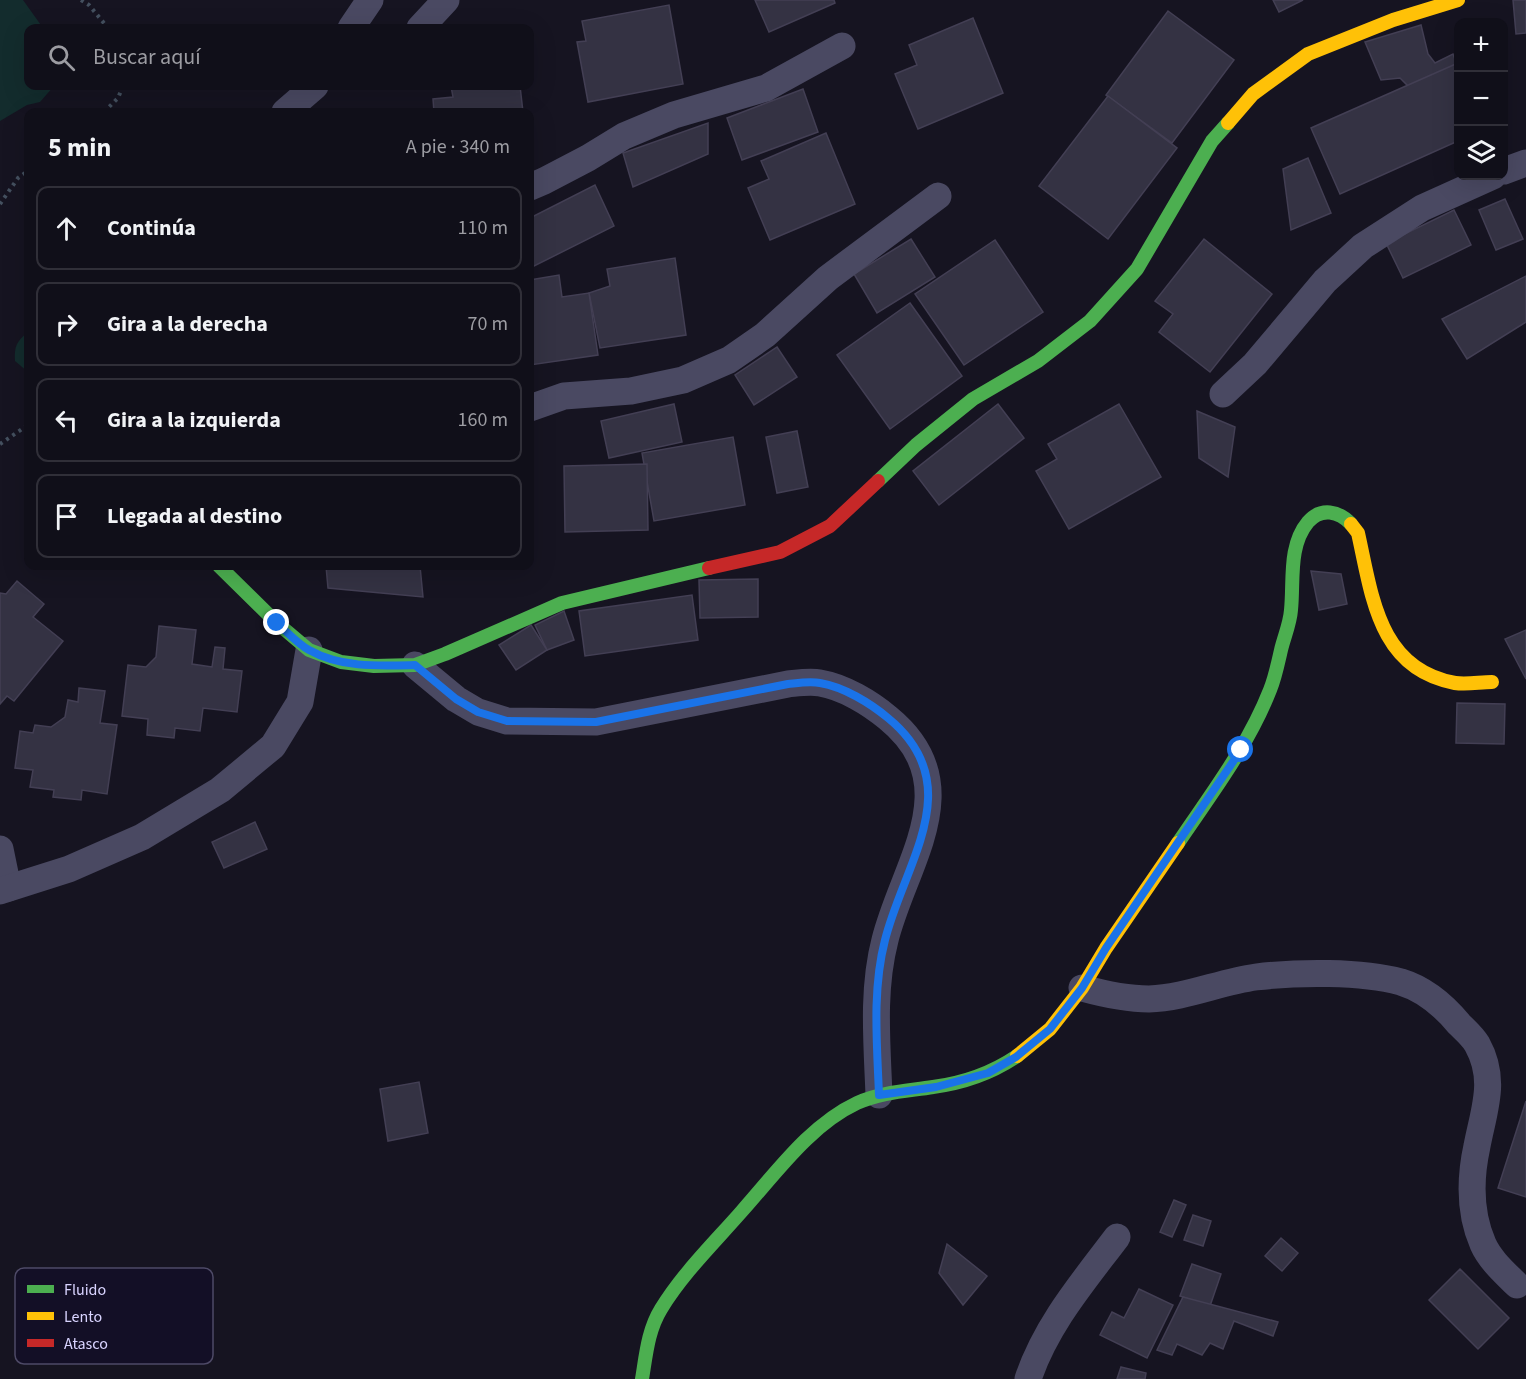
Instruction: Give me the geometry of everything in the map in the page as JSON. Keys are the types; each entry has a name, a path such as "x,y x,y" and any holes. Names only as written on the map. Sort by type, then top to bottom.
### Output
{"street":[{"path":"354,24 370,0"},
{"path":"223,570 277,623 309,650 341,662 374,666 415,665 562,603 639,583 780,552 830,526 916,445 973,399 1038,361 1090,321 1137,269 1212,141 1253,94 1308,54 1393,20 1458,0"},
{"path":"534,185 588,158 624,136 674,115 766,88 842,46"},
{"path":"290,108 310,90"},
{"path":"1508,169 1526,163"},
{"path":"1223,394 1255,364 1289,320 1324,281 1363,246 1422,208 1484,180"},
{"path":"534,407 564,396 631,391 683,380 729,360 765,335 828,278 938,196"},
{"path":"642,1379 649,1335 660,1310 691,1268 800,1147 830,1119 857,1103 879,1095 936,1087 988,1073 1016,1057 1050,1029 1082,988 1106,948 1241,750 1271,689 1291,612 1294,560 1298,538 1308,522 1317,514 1332,511 1345,518 1358,533 1376,613 1396,650 1423,672 1456,683 1492,682"},
{"path":"0,849 4,889 69,869 142,837 220,790 273,746 300,702 309,650"},
{"path":"415,665 456,699 478,712 507,721 596,722 788,684 820,683 849,693 881,712 901,728 921,758 928,785 926,820 915,859 885,940 876,996 879,1095"},
{"path":"1082,988 1119,997 1150,999 1256,977 1357,975 1401,982 1425,993 1448,1011 1477,1044 1485,1065 1489,1085 1471,1187 1475,1221 1484,1245 1496,1264 1517,1285"},
{"path":"1028,1379 1035,1357 1049,1330 1117,1237"}],"path":[{"path":"81,0 89,5 105,24"},
{"path":"108,108 118,98 121,90"},
{"path":"0,204 18,178 24,174"},
{"path":"0,444 24,428"}],"green space":[{"path":"0,0 23,0 40,24 24,24 24,90 50,90 40,102 27,105 0,121"},
{"path":"24,335 24,369 15,361 17,344"}],"building":[{"path":"755,0 834,0 835,3 769,32"},
{"path":"1273,0 1303,0 1279,12"},
{"path":"1513,0 1526,0 1526,33 1516,34"},
{"path":"669,5 683,84 588,102 577,42 586,41 582,21"},
{"path":"1168,11 1234,60 1172,143 1106,95"},
{"path":"973,18 1003,93 918,129 895,74 917,65 909,45"},
{"path":"1421,25 1428,54 1435,63 1453,54 1454,70 1411,89 1400,78 1381,80 1365,42"},
{"path":"1454,65 1454,143 1340,194 1311,128"},
{"path":"803,89 818,132 742,160 727,118"},
{"path":"452,90 520,90 523,108 434,108 433,99 453,97"},
{"path":"1108,96 1177,148 1108,239 1039,186"},
{"path":"708,123 708,154 633,187 623,153"},
{"path":"826,133 855,204 770,240 748,188 769,179 761,161"},
{"path":"1308,158 1331,213 1291,230 1283,169"},
{"path":"595,185 614,226 534,266 534,216"},
{"path":"1505,199 1523,239 1496,250 1479,210"},
{"path":"1454,210 1471,245 1403,278 1386,243"},
{"path":"911,239 935,277 877,313 854,274"},
{"path":"1204,239 1272,294 1210,372 1159,332 1173,314 1155,301"},
{"path":"995,240 1043,312 964,365 915,294"},
{"path":"675,258 686,335 600,348 589,293 610,286 607,269"},
{"path":"559,275 562,297 589,293 598,355 534,364 534,279"},
{"path":"1526,276 1526,322 1467,359 1442,319"},
{"path":"910,303 962,376 890,429 837,355"},
{"path":"777,347 797,377 754,405 735,375"},
{"path":"674,404 682,442 609,458 601,421"},
{"path":"998,404 1024,438 939,505 913,471"},
{"path":"1119,404 1161,477 1069,529 1036,471 1057,459 1048,444"},
{"path":"1197,411 1235,427 1228,477 1199,458"},
{"path":"797,431 808,487 777,493 766,437"},
{"path":"733,437 745,505 654,521 642,453"},
{"path":"647,464 648,530 565,532 564,466"},
{"path":"326,570 420,570 423,597 328,588"},
{"path":"1311,571 1341,574 1347,604 1319,610"},
{"path":"758,579 758,617 700,618 699,580"},
{"path":"17,581 44,604 33,617 63,641 14,701 7,696 0,704 0,593 6,594"},
{"path":"692,595 698,640 585,656 579,611"},
{"path":"564,611 574,640 547,650 535,625"},
{"path":"531,625 547,650 516,670 499,645"},
{"path":"159,626 196,630 192,664 212,667 215,647 225,648 223,669 242,671 237,712 203,708 200,731 175,728 174,738 147,735 148,719 122,716 128,665 146,667 156,657"},
{"path":"1526,630 1526,679 1505,639"},
{"path":"79,688 105,691 100,723 117,725 107,794 82,790 81,800 53,797 54,790 30,787 33,770 15,768 20,731 33,733 35,725 51,727 65,717 68,700 78,702"},
{"path":"1457,703 1505,704 1504,744 1456,743"},
{"path":"255,822 267,849 224,868 212,842"},
{"path":"419,1082 428,1133 388,1141 380,1089"},
{"path":"1526,1101 1526,1197 1498,1188"},
{"path":"1174,1200 1186,1205 1172,1237 1160,1232"},
{"path":"1193,1215 1211,1221 1203,1246 1184,1240"},
{"path":"1281,1238 1298,1253 1282,1271 1265,1256"},
{"path":"947,1244 987,1276 963,1305 939,1273"},
{"path":"1192,1264 1221,1274 1210,1306 1180,1296"},
{"path":"1460,1269 1509,1318 1478,1349 1429,1300"},
{"path":"1139,1289 1173,1305 1147,1358 1100,1335 1112,1312 1124,1318"},
{"path":"1183,1297 1278,1322 1273,1336 1234,1321 1223,1349 1210,1343 1202,1355 1177,1344 1172,1355 1157,1350"},
{"path":"1121,1367 1146,1373 1145,1379 1117,1379"}],"traffic: fast":[{"path":"878,481 916,445 973,399 1038,361 1090,321 1137,269 1212,141 1228,123"},
{"path":"1178,843 1240,750 1270,690 1289,620 1293,564 1297,542 1302,531 1313,517 1330,512 1341,516 1351,524"},
{"path":"223,570 277,623 309,650 341,662 374,666 415,665 562,603 709,568"},
{"path":"642,1379 653,1325 679,1283 781,1166 824,1124 840,1112 866,1099 966,1080 998,1067 1017,1056"}],"traffic: slow":[{"path":"1228,123 1253,94 1308,54 1393,20 1458,0"},
{"path":"1351,524 1358,533 1375,604 1394,646 1409,662 1429,675 1460,684 1492,682"},
{"path":"1017,1056 1050,1029 1082,988 1106,948 1178,843"}],"traffic: jam":[{"path":"709,568 780,552 830,526 878,481"}],"route":[{"path":"277,623 309,650 341,662 374,666 415,665 456,699 478,712 507,721 596,722 788,684 820,683 849,693 881,712 901,728 921,758 928,785 926,820 915,859 885,940 876,996 879,1095 936,1087 988,1073 1016,1057 1050,1029 1082,988 1106,948 1241,750"}]}
